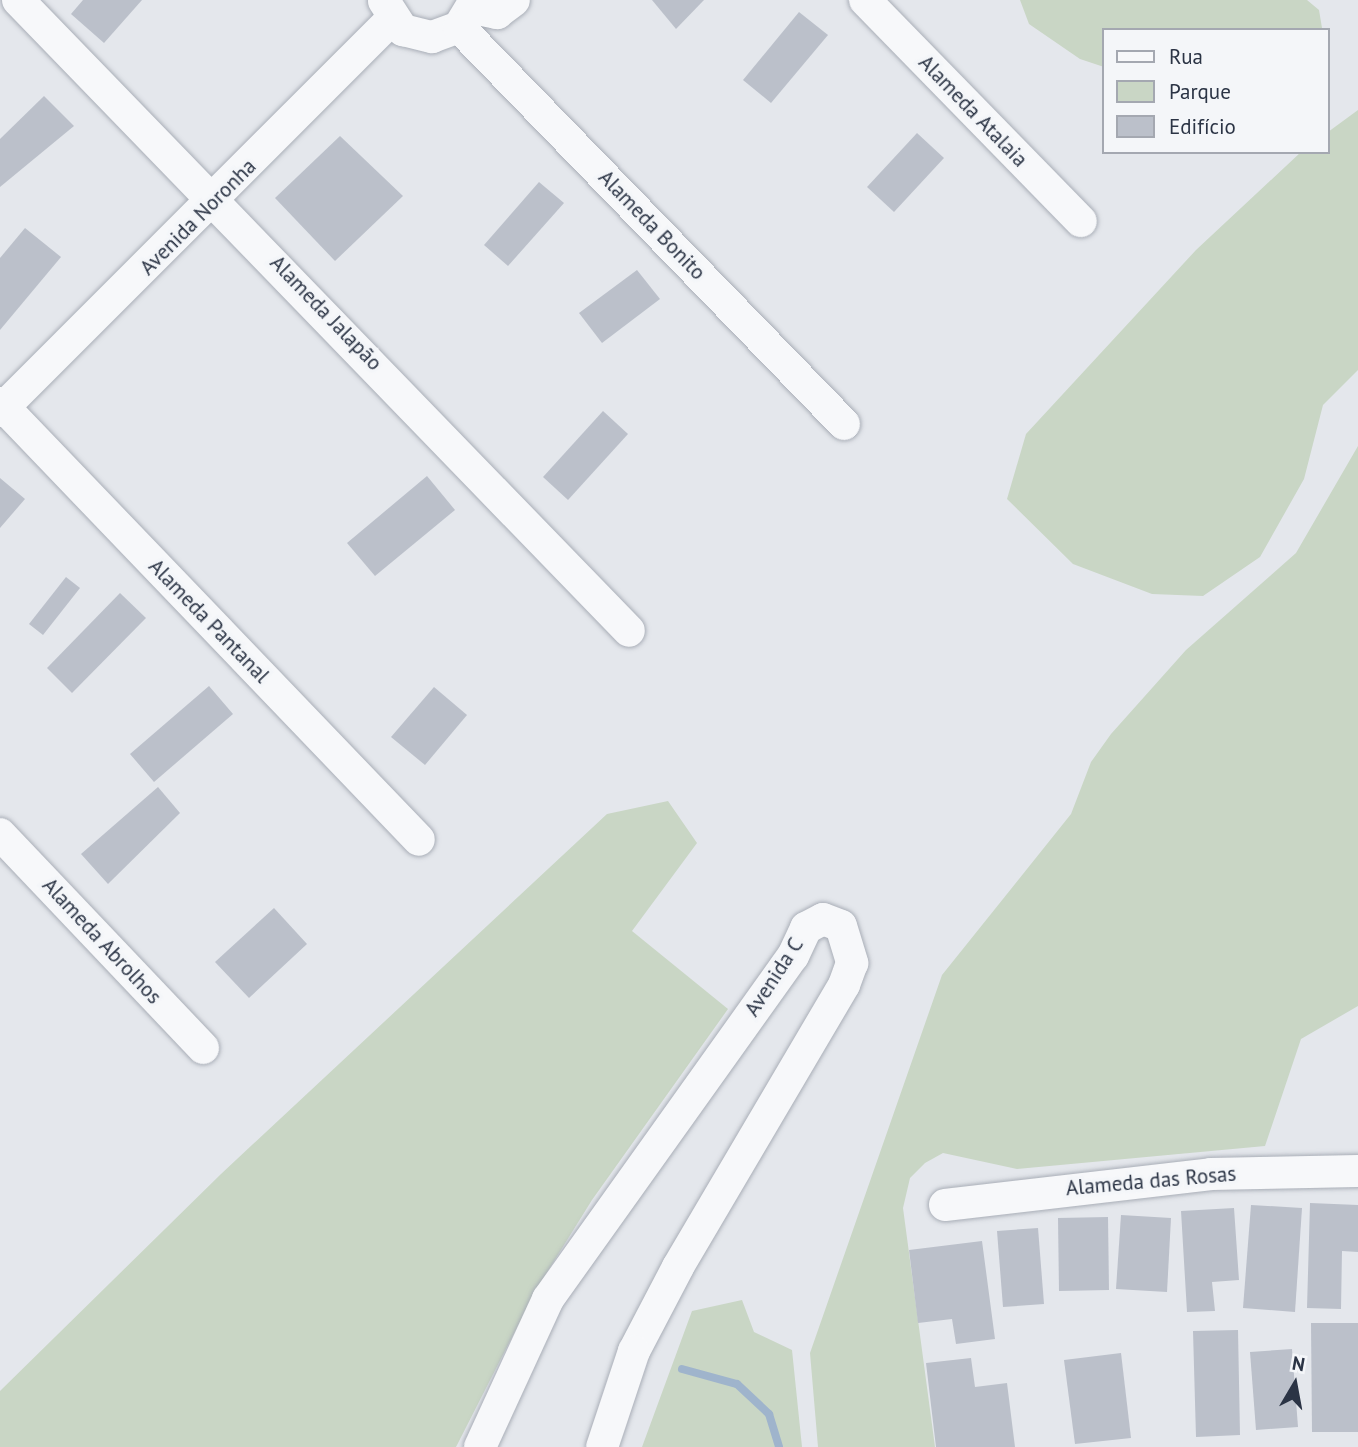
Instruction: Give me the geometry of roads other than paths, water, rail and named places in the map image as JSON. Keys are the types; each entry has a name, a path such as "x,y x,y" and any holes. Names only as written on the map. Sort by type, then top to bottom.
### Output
{"street":[{"name":"Alameda Jalapão","path":"18,0 216,199 629,631"},
{"path":"469,12 497,13 514,0"},
{"name":"Alameda Atalaia","path":"864,0 1081,221"},
{"name":"Avenida Noronha","path":"1,407 216,199 388,10 432,37 469,12"},
{"name":"Alameda Bonito","path":"469,12 844,424"},
{"name":"Alameda Pantanal","path":"1,407 419,839"},
{"name":"Alameda Abrolhos","path":"0,834 203,1048"},
{"name":"Avenida C","path":"480,1447 548,1299 793,956 806,928 823,919 841,926 852,963 844,985 671,1279 635,1351 602,1447"},
{"name":"Alameda das Rosas","path":"945,1205 1211,1174 1358,1171"}],"waterway":[{"path":"682,1369 737,1384 769,1414 779,1447"}]}
